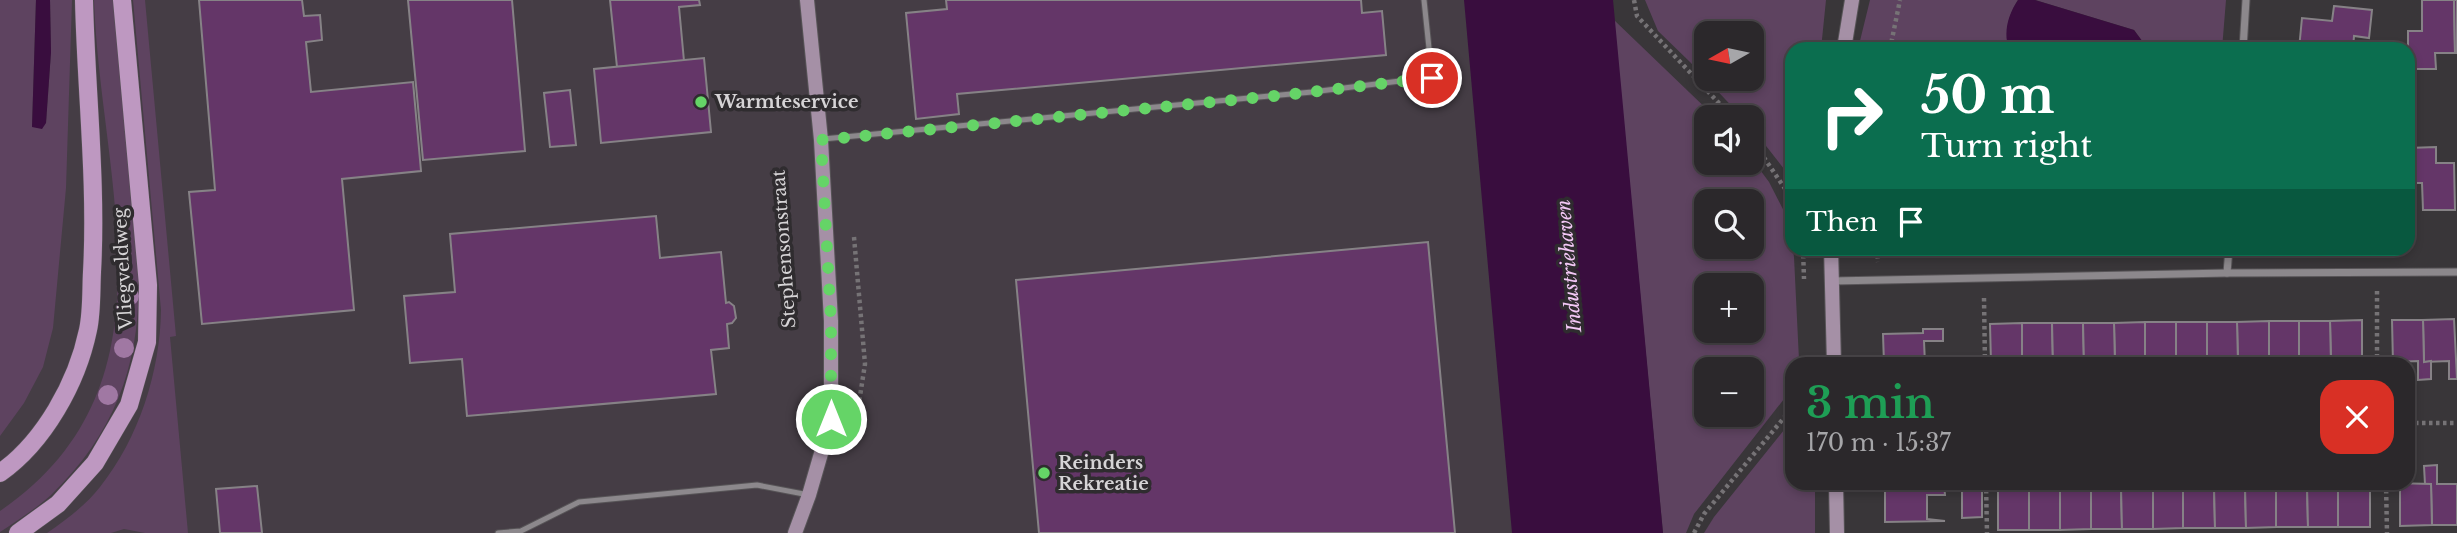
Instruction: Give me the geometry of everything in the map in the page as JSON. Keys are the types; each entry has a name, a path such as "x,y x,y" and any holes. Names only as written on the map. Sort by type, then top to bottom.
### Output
{"main road":[{"name":"Vliegveldweg","path":"0,473 14,462 48,422 72,380 88,330 95,224 84,0"},
{"name":"Vliegveldweg","path":"18,533 58,504 95,463 128,405 147,342 148,285 122,0"}],"street":[{"path":"795,533 831,419 831,321 821,140 807,0"},
{"path":"1845,42 1852,0"},
{"path":"2243,42 2246,0"},
{"path":"1831,256 1834,357"},
{"path":"2227,273 2228,256"},
{"path":"1832,281 2227,273 2457,272"},
{"path":"1836,490 1837,533"}],"lane":[{"path":"821,140 1432,78 1424,0"},
{"path":"498,533 521,531 579,502 757,485 809,495"}],"path":[{"path":"1634,0 1637,16 1721,105"},
{"path":"1891,42 1900,0"},
{"path":"1764,158 1785,189"},
{"path":"2376,272 2377,357"},
{"path":"1984,278 1985,357"},
{"path":"1694,533 1704,514 1785,414"},
{"path":"2415,423 2457,423"},
{"path":"1986,490 1987,533"},
{"path":"2386,490 2387,533"}],"shaded area":[{"path":"0,0 1479,0 1526,533 0,533"},
{"path":"0,0 36,0 32,126 46,123 51,52 50,0 72,0 66,188 53,328 43,367 24,403 0,436"},
{"path":"94,0 114,0 138,264 136,329 131,360 110,417 75,469 52,494 0,532 0,511 57,461 93,404 112,342 118,276 115,208"},
{"path":"133,0 145,0 176,336 170,337 188,533 145,533 124,529 111,533 47,533 88,500 114,468 145,403 157,357 161,310"},
{"path":"1645,0 1826,0 1822,42 1785,42 1785,170 1764,143 1764,105 1731,105 1717,91 1764,91 1764,21 1694,21 1694,66 1658,31"},
{"path":"1870,0 2018,0 2008,24 2008,42 1860,42"},
{"path":"2035,0 2226,0 2223,42 2143,42 2134,30"},
{"path":"1614,20 1703,105 1694,105 1694,175 1764,175 1785,213 1785,256 1794,256 1799,357 1785,357 1785,396 1764,425 1764,357 1694,357 1694,427 1762,427 1694,514 1686,533 1663,533"},
{"path":"1785,429 1785,490 1815,490 1815,533 1704,533"}],"water":[{"path":"36,0 50,0 51,52 46,123 42,129 32,127"},
{"name":"Industriehaven","path":"1464,0 1613,0 1663,533 1512,533"},
{"path":"2018,0 2035,0 2134,30 2143,42 2007,42 2006,36"}],"building":[{"path":"199,0 302,0 304,16 320,15 322,40 306,42 311,92 413,82 421,171 342,179 354,310 202,324 189,192 215,190"},
{"path":"408,0 512,0 525,151 423,160"},
{"path":"610,0 699,0 700,5 679,7 684,61 617,67"},
{"path":"946,0 1361,0 1362,13 1382,11 1386,55 957,94 959,114 916,119 906,13 947,9"},
{"path":"2422,0 2454,0 2455,53 2435,53 2436,69 2415,69 2415,42 2408,42 2408,31 2422,31"},
{"path":"2454,0 2457,0 2457,53 2455,53"},
{"path":"2334,6 2372,10 2369,38 2354,36 2354,42 2300,42 2302,18 2332,21"},
{"path":"704,58 711,132 601,143 594,69"},
{"path":"570,90 576,145 550,147 544,93"},
{"path":"2436,147 2436,163 2454,163 2455,210 2423,210 2422,183 2415,183 2415,148"},
{"path":"656,216 660,258 721,252 726,303 734,306 736,318 727,324 729,348 711,350 716,394 467,416 462,359 410,363 404,296 455,292 450,234"},
{"path":"1428,242 1455,533 1039,533 1016,280"},
{"path":"2454,319 2457,379 2449,379 2449,361 2424,362 2423,320"},
{"path":"2362,320 2362,357 2331,357 2330,321"},
{"path":"2392,320 2423,320 2424,362 2431,361 2431,379 2418,380 2418,361 2415,361 2415,357 2393,357"},
{"path":"2269,321 2269,357 2238,357 2237,322"},
{"path":"2269,321 2299,321 2299,357 2269,357"},
{"path":"2299,321 2330,321 2331,357 2299,357"},
{"path":"2145,322 2145,357 2115,357 2114,323"},
{"path":"2145,322 2176,322 2176,357 2145,357"},
{"path":"2176,322 2207,322 2207,357 2176,357"},
{"path":"2207,322 2237,322 2238,357 2207,357"},
{"path":"2022,323 2022,357 1991,357 1990,324"},
{"path":"2022,323 2052,323 2053,357 2022,357"},
{"path":"2052,323 2083,323 2084,357 2053,357"},
{"path":"2083,323 2114,323 2115,357 2084,357"},
{"path":"1923,329 1943,329 1943,341 1924,341 1925,357 1884,357 1883,334 1923,333"},
{"path":"2437,465 2437,484 2457,484 2457,525 2432,525 2431,484 2425,484 2424,466"},
{"path":"2415,484 2431,484 2432,525 2400,526 2400,490 2415,490"},
{"path":"257,486 262,533 220,533 216,489"},
{"path":"1885,490 1945,490 1945,495 1927,495 1927,519 1945,521 1885,522"},
{"path":"1962,490 1982,490 1982,517 1962,518"},
{"path":"1998,490 2029,490 2029,530 1998,530"},
{"path":"2029,490 2060,490 2060,530 2029,530"},
{"path":"2060,490 2091,490 2091,529 2060,530"},
{"path":"2091,490 2121,490 2122,529 2091,529"},
{"path":"2121,490 2153,490 2153,529 2122,529"},
{"path":"2153,490 2183,490 2183,528 2153,529"},
{"path":"2183,490 2214,490 2215,528 2183,528"},
{"path":"2214,490 2245,490 2246,528 2215,528"},
{"path":"2245,490 2276,490 2276,527 2246,528"},
{"path":"2276,490 2307,490 2308,527 2276,527"},
{"path":"2307,490 2338,490 2338,527 2308,527"},
{"path":"2338,490 2370,490 2370,527 2338,527"}],"place":[{"name":"Warmteservice","path":"701,102"},
{"name":"Reinders Rekreatie","path":"1044,473"}],"route":[{"path":"831,419 831,321 821,140 1432,78"}]}
